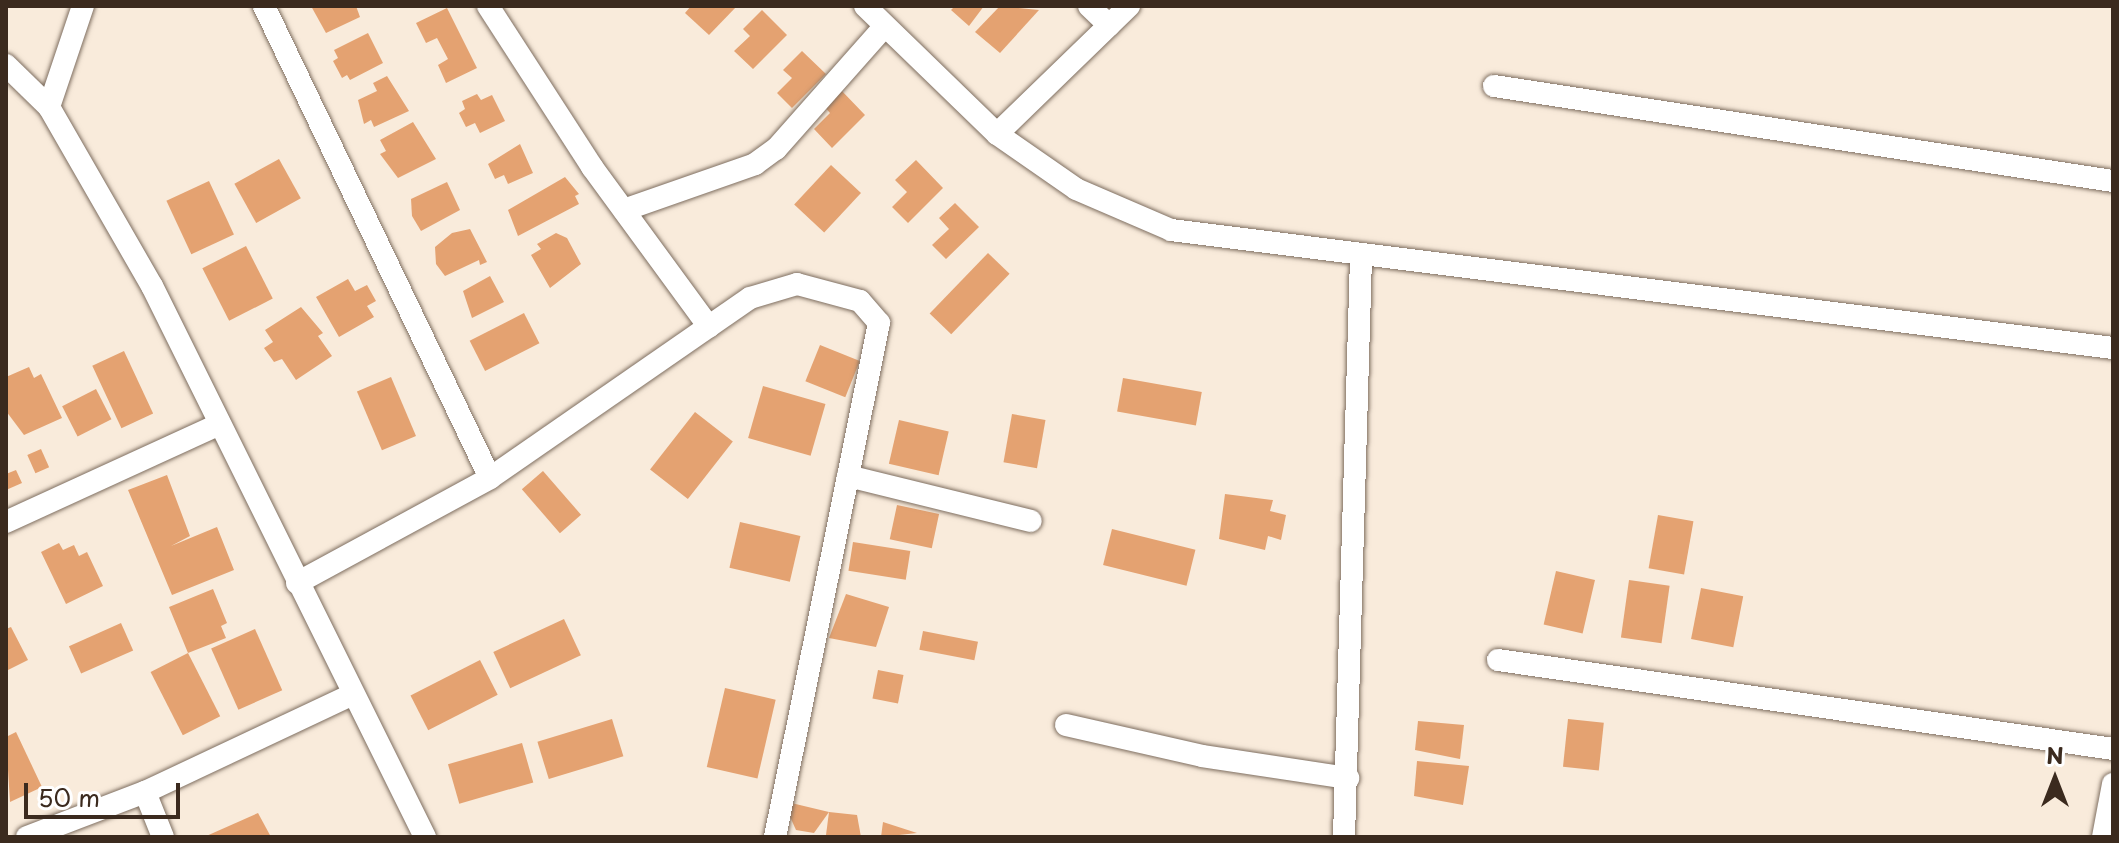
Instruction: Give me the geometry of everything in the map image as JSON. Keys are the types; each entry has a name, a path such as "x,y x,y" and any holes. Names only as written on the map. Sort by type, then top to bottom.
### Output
{"street":[{"path":"49,107 83,6"},
{"path":"264,6 490,478"},
{"path":"488,6 511,48 709,327"},
{"path":"865,6 997,134 1076,189 1171,230 2113,348"},
{"path":"1089,6 1109,25"},
{"path":"997,134 1129,6"},
{"path":"624,210 755,164 776,149 885,26"},
{"path":"6,65 49,107 139,262 425,837"},
{"path":"1494,86 2113,181"},
{"path":"1344,837 1361,256"},
{"path":"297,583 490,478 750,298 797,284 860,301 873,311 879,323 775,837"},
{"path":"6,522 220,424"},
{"path":"848,476 1031,521"},
{"path":"1498,660 2113,749"},
{"path":"27,837 145,792 353,694"},
{"path":"1066,725 1202,756 1348,778"},
{"path":"2103,837 2113,784"},
{"path":"145,792 163,837"}],"building":[{"path":"311,6 356,6 360,17 326,33"},
{"path":"691,6 737,6 709,35 685,13"},
{"path":"955,6 984,6 969,26 951,10"},
{"path":"1000,6 1039,10 1000,53 975,32"},
{"path":"447,8 477,68 446,83 438,65 448,59 437,38 426,43 416,23"},
{"path":"762,10 787,35 753,69 734,51 750,36 743,29"},
{"path":"368,33 383,63 350,80 347,75 342,78 333,61 338,58 334,50"},
{"path":"802,51 826,74 792,108 777,93 792,78 783,70"},
{"path":"387,76 409,111 374,127 371,120 364,124 358,100 377,91 373,83"},
{"path":"840,89 865,115 832,148 814,129 830,113 823,105"},
{"path":"477,94 481,100 492,95 505,121 480,133 475,123 466,127 459,113 465,109 462,101"},
{"path":"413,122 436,159 398,178 380,154 386,151 380,140"},
{"path":"520,144 533,173 508,184 504,175 495,179 488,164"},
{"path":"279,159 301,198 256,223 234,184"},
{"path":"916,160 943,188 908,223 892,207 907,192 895,180"},
{"path":"831,165 861,193 824,232 794,204"},
{"path":"565,177 579,194 575,196 579,204 518,236 508,210"},
{"path":"209,181 234,234 191,254 166,201"},
{"path":"447,182 460,210 421,231 412,216 411,199"},
{"path":"955,203 979,227 946,259 932,245 949,229 939,218"},
{"path":"470,229 487,262 480,265 479,260 445,276 436,264 435,247 452,233"},
{"path":"556,233 567,238 581,264 550,288 531,255 541,249 537,244"},
{"path":"246,246 273,299 229,321 202,268"},
{"path":"988,253 1010,274 951,334 930,313"},
{"path":"490,276 504,302 472,318 463,291"},
{"path":"348,279 355,291 367,285 376,301 367,306 374,317 339,337 316,297"},
{"path":"301,307 323,333 318,336 332,356 296,380 282,359 274,362 264,348 273,342 265,330"},
{"path":"524,313 539,343 485,371 470,341"},
{"path":"820,345 860,361 845,397 805,381"},
{"path":"124,351 153,414 121,428 92,366"},
{"path":"29,367 34,378 41,374 62,418 24,435 6,411 6,377"},
{"path":"391,377 416,436 382,450 357,391"},
{"path":"1123,378 1202,392 1196,425 1117,411"},
{"path":"763,386 825,404 811,456 748,438"},
{"path":"96,389 111,419 78,437 62,406"},
{"path":"695,412 733,442 688,499 650,470"},
{"path":"1012,414 1045,420 1037,468 1003,462"},
{"path":"899,420 949,431 939,475 889,464"},
{"path":"41,449 49,467 35,473 27,455"},
{"path":"16,470 22,483 6,490 6,474"},
{"path":"543,471 581,515 560,533 522,489"},
{"path":"167,475 190,536 171,546 217,527 234,570 172,595 128,490"},
{"path":"1225,494 1273,500 1270,511 1286,515 1281,540 1268,536 1265,550 1219,539"},
{"path":"897,505 939,514 932,548 890,539"},
{"path":"1658,515 1693,521 1684,574 1649,568"},
{"path":"740,522 800,536 790,582 729,568"},
{"path":"1112,529 1195,550 1186,586 1103,565"},
{"path":"853,542 910,551 906,580 848,571"},
{"path":"59,543 63,550 74,545 79,556 87,552 103,586 66,604 41,552"},
{"path":"1556,571 1595,580 1583,634 1544,625"},
{"path":"1629,580 1670,586 1662,643 1621,637"},
{"path":"1701,588 1743,596 1733,647 1691,639"},
{"path":"213,589 227,623 221,626 226,638 188,653 169,607"},
{"path":"846,594 889,607 876,647 829,638"},
{"path":"564,619 581,655 510,688 493,652"},
{"path":"121,623 133,650 81,674 69,646"},
{"path":"11,627 28,660 6,671 6,629"},
{"path":"255,629 282,690 238,710 211,649"},
{"path":"923,631 978,642 974,660 919,650"},
{"path":"188,653 220,716 183,735 151,672"},
{"path":"480,660 498,695 428,730 411,695"},
{"path":"878,670 904,675 898,703 872,698"},
{"path":"725,688 776,700 757,779 707,767"},
{"path":"612,719 623,756 549,779 537,742"},
{"path":"1568,719 1604,723 1599,771 1563,767"},
{"path":"1418,721 1464,725 1460,759 1415,750"},
{"path":"16,732 42,787 10,802 6,737"},
{"path":"522,743 533,782 459,804 448,764"},
{"path":"1417,761 1469,766 1463,805 1414,796"},
{"path":"783,801 829,812 814,833 796,830"},
{"path":"829,812 857,815 861,837 826,835"},
{"path":"258,813 271,837 204,837"},
{"path":"883,822 917,833 881,837"}]}
